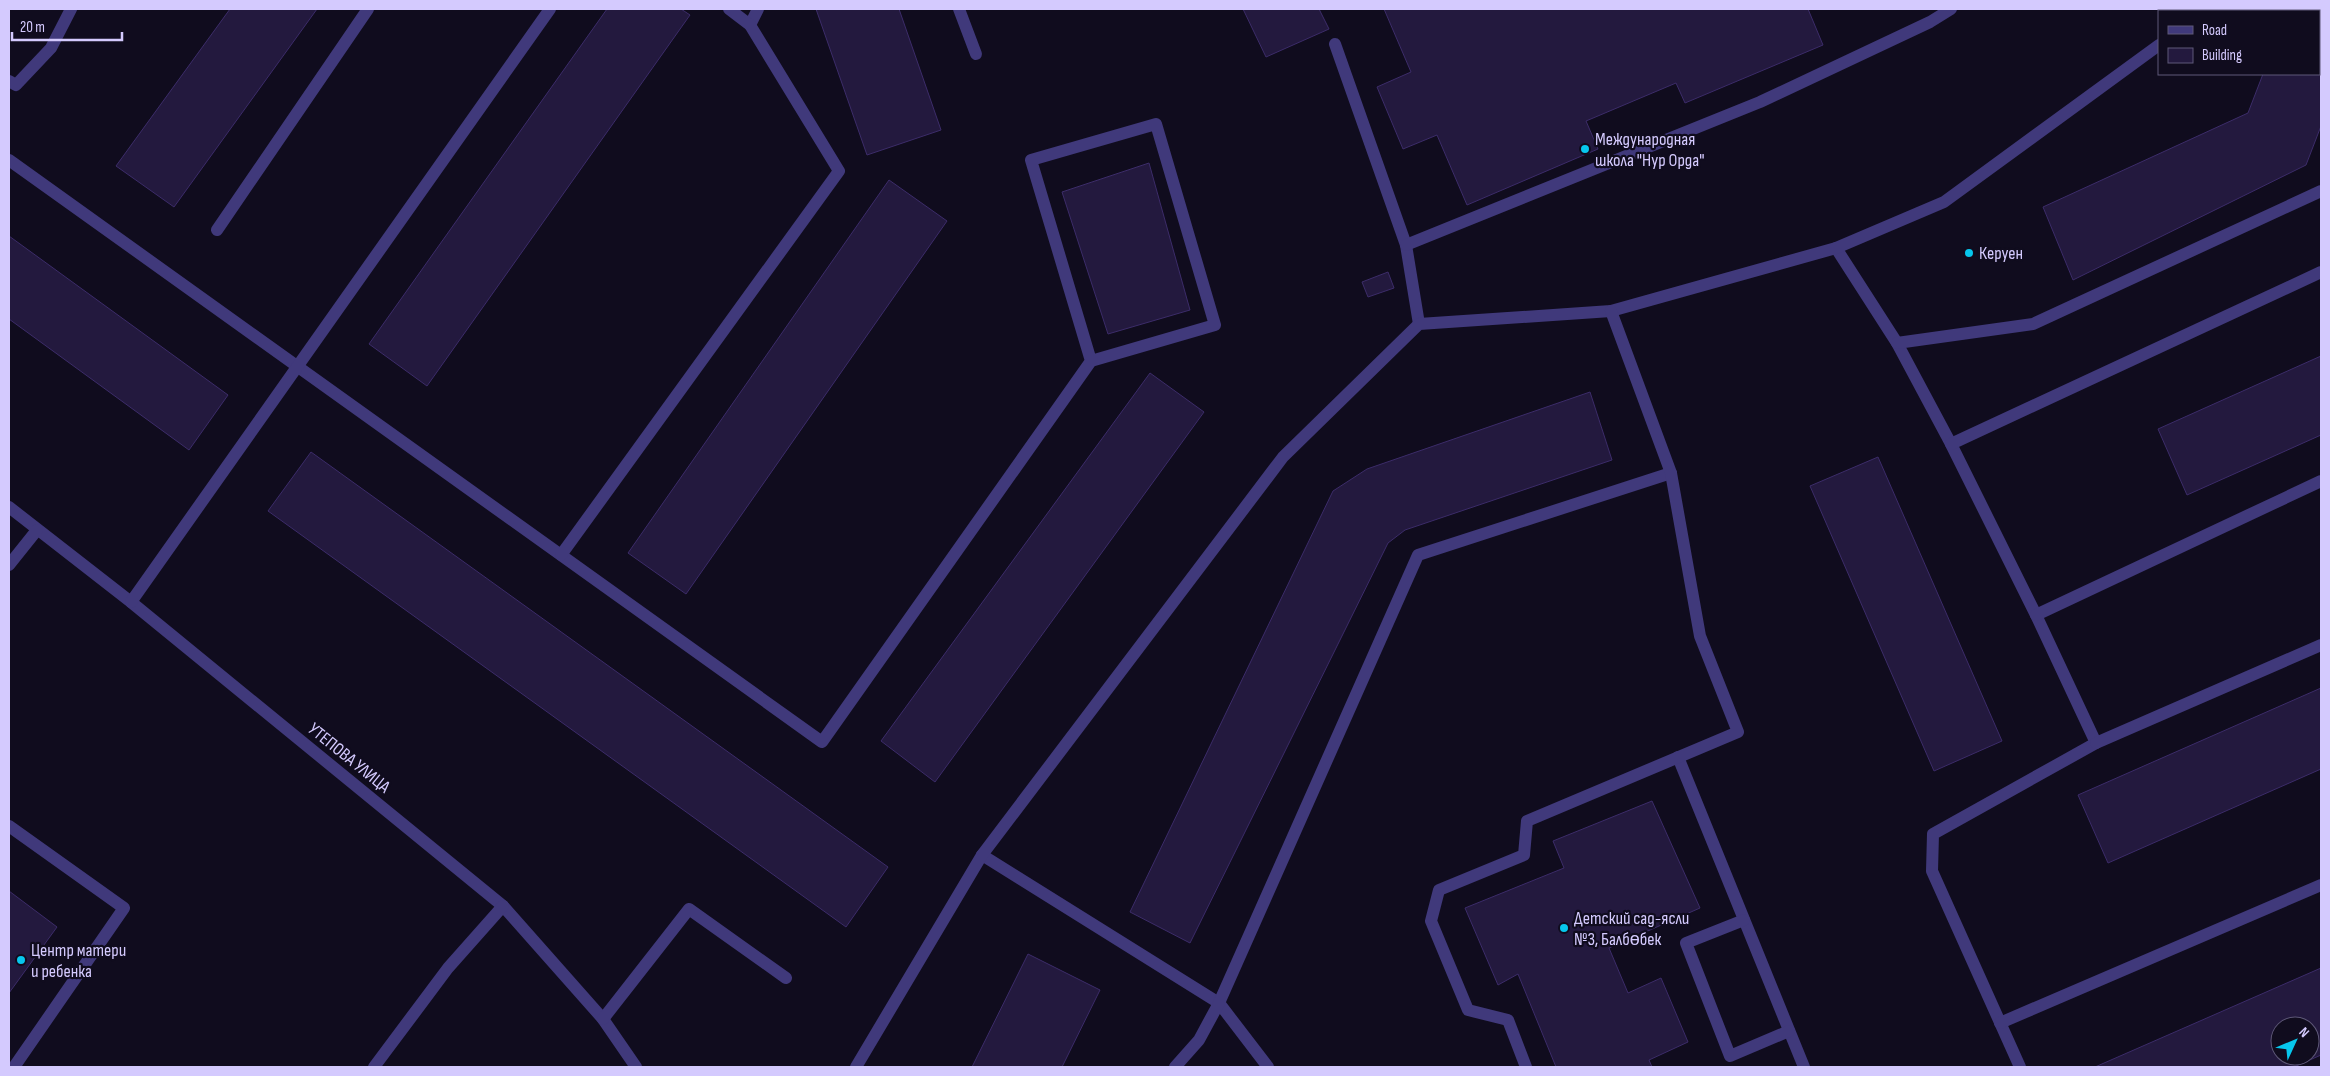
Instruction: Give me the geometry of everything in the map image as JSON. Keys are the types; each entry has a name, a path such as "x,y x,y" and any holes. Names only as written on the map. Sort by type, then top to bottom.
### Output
{"street":[{"path":"9,81 16,85 51,48 71,9"},
{"path":"217,230 368,9"},
{"path":"131,602 550,9"},
{"path":"561,555 839,171 750,25 729,9"},
{"path":"750,25 758,9"},
{"path":"959,9 976,54"},
{"path":"1406,245 1760,102 1930,22 1951,9"},
{"path":"1335,44 1406,245 1419,324"},
{"path":"856,1067 982,856 1283,457 1419,324 1611,311 1836,248 1944,202 2158,46"},
{"path":"9,160 822,742 1091,361 1215,324 1156,124 1031,160 1091,361"},
{"path":"1897,343 2034,324 2321,191"},
{"path":"1836,248 1897,343 1951,444 2036,615 2096,743"},
{"path":"1951,444 2321,272"},
{"path":"1526,1067 1508,1020 1468,1010 1431,921 1439,890 1524,855 1527,821 1738,732 1700,636 1671,473 1611,311"},
{"path":"1175,1067 1199,1040 1219,1003 1418,555 1671,473"},
{"path":"2036,615 2321,481"},
{"name":"УТЕПОВА УЛИЦА","path":"9,507 131,602 503,906 603,1019 636,1067"},
{"path":"9,565 37,530"},
{"path":"2020,1067 1932,871 1933,834 2096,743 2321,645"},
{"path":"1678,757 1804,1067"},
{"path":"9,826 124,908 14,1067"},
{"path":"982,856 1219,1003 1268,1067"},
{"path":"2000,1023 2321,885"},
{"path":"374,1067 448,968 503,906"},
{"path":"603,1019 689,909 786,978"},
{"path":"1744,920 1686,943 1730,1056 1790,1031"}],"building":[{"path":"230,9 317,9 174,207 116,166"},
{"path":"607,9 681,9 690,15 427,386 369,344"},
{"path":"816,9 899,9 941,130 867,155"},
{"path":"1243,9 1319,9 1329,29 1266,57"},
{"path":"1384,9 1808,9 1823,45 1685,103 1676,83 1586,121 1598,149 1467,205 1437,135 1403,149 1377,87 1411,72"},
{"path":"2321,9 2321,126 2306,165 2073,280 2043,207 2248,113 2263,75 2320,75 2320,10 2288,10"},
{"path":"1149,163 1190,310 1108,334 1062,192"},
{"path":"889,180 947,221 686,594 628,553"},
{"path":"9,236 228,395 189,450 9,319"},
{"path":"1388,272 1394,288 1368,297 1362,282"},
{"path":"2321,356 2321,435 2187,495 2158,429"},
{"path":"1150,373 1204,412 935,782 881,741"},
{"path":"1590,392 1612,460 1405,530 1388,543 1190,943 1130,912 1333,491 1367,469"},
{"path":"311,452 888,867 846,927 268,511"},
{"path":"1878,457 2002,741 1934,771 1810,486"},
{"path":"2321,688 2321,769 2108,863 2078,795"},
{"name":"Детский сад-ясли №3, Балбөбек","path":"1652,801 1700,908 1609,948 1628,993 1661,978 1688,1042 1649,1060 1652,1067 1556,1067 1518,974 1498,985 1465,908 1564,868 1553,841"},
{"name":"Центр матери и ребенка","path":"9,891 57,927 9,993"},
{"path":"1028,954 1100,990 1062,1067 972,1067"},
{"path":"2321,968 2321,1055 2320,1016 2270,1016 2270,1066 2296,1066 2095,1067"}],"place":[{"name":"Международная школа \"Нур Орда\"","path":"1585,149"},
{"name":"Керуен","path":"1969,253"},
{"name":"Детский сад-ясли №3, Балбөбек","path":"1564,928"},
{"name":"Центр матери и ребенка","path":"21,960"}]}
